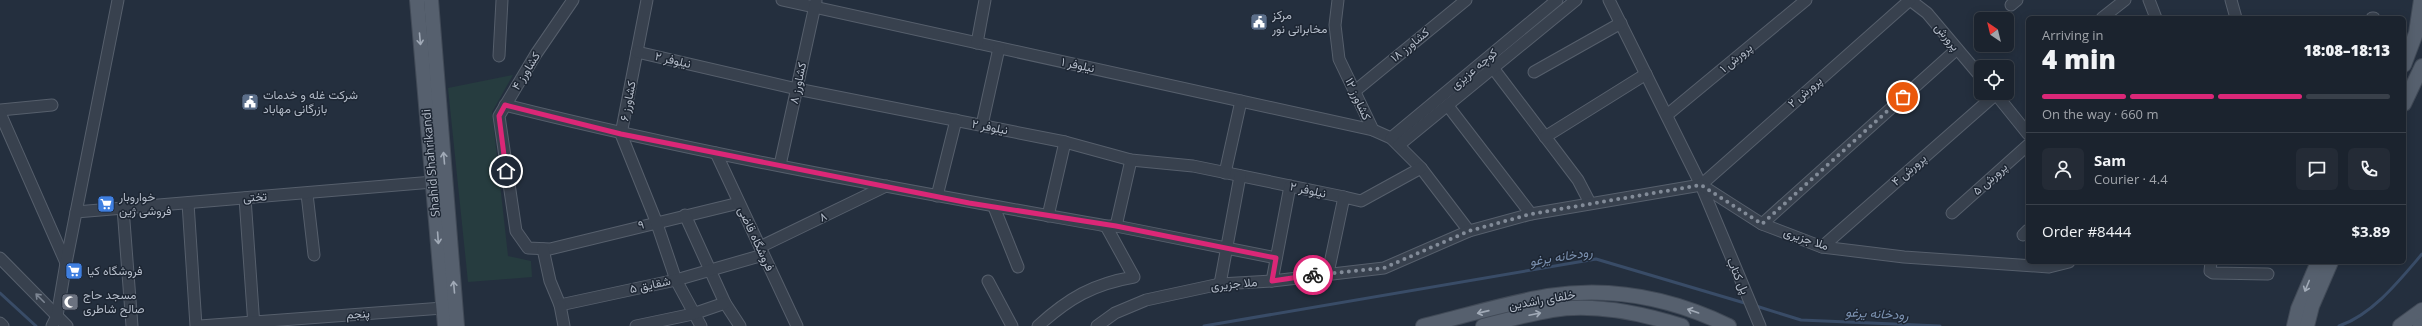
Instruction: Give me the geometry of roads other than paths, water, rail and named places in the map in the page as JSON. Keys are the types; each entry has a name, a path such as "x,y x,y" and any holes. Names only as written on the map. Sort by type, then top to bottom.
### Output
{"main road":[{"path":"431,0 457,326"},
{"path":"2408,47 2420,0"},
{"name":"Shahid Shahrikandi","path":"416,4 445,326"},
{"path":"2406,100 2422,66"},
{"path":"2294,326 2298,310 2317,264"},
{"path":"2307,326 2312,306 2330,264"},
{"name":"خلفای راشدین","path":"1424,326 1548,296 1584,293 1624,293 1668,303 1729,326"},
{"path":"1483,326 1553,310 1595,309 1644,314 1682,326"},
{"path":"2400,326 2422,310"}],"street":[{"path":"52,326 57,316 66,263 118,0"},
{"path":"499,56 502,0"},
{"name":"کشاورز ۴","path":"543,248 528,248 516,231 499,116 536,54 573,0"},
{"name":"کشاورز ۶","path":"647,0 621,134 656,221 676,280 693,314 701,326"},
{"name":"نیلوفر ۱","path":"782,0 815,4 999,48 1374,130"},
{"path":"977,43 985,0"},
{"name":"کشاورز ۱۲","path":"1338,0 1335,25 1339,59 1374,130 1395,141 1421,168 1469,231"},
{"name":"کشاورز ۱۸","path":"1355,91 1466,0"},
{"name":"کوچه عزیزی","path":"1395,141 1557,0"},
{"path":"1395,141 1448,106 1576,0"},
{"name":"پل کتاب","path":"1609,0 1701,185 1723,242 1760,326"},
{"name":"پرورش ۱","path":"1667,116 1806,0"},
{"name":"پرورش","path":"1910,0 1927,13 1974,69"},
{"name":"پرورش ۲","path":"1701,185 1910,0"},
{"path":"2105,16 2125,0"},
{"path":"2149,0 2155,16"},
{"path":"2231,0 2235,16"},
{"name":"کشاورز ۸","path":"780,166 815,4"},
{"path":"1534,72 1621,23"},
{"path":"982,125 999,48"},
{"path":"1762,224 1957,49"},
{"name":"نیلوفر ۲","path":"637,52 797,89 1065,142 1131,160 1193,166 1361,201 1421,168"},
{"path":"1493,68 1578,180 1590,203"},
{"path":"1545,137 1646,74"},
{"name":"پرورش ۴","path":"1822,247 1988,100"},
{"path":"2000,100 2026,132"},
{"path":"1225,173 1241,101"},
{"path":"0,110 52,105"},
{"path":"505,105 621,134 780,166 994,207 1111,226 1276,258"},
{"path":"1448,106 1531,214"},
{"path":"0,113 66,263"},
{"path":"937,196 956,120"},
{"path":"1048,216 1065,142"},
{"name":"پرورش ۵","path":"1952,213 2026,147"},
{"name":"فروشگاه قاضی","path":"716,153 797,326"},
{"path":"1038,326 1066,303 1094,286 1134,277 1111,226 1131,160"},
{"path":"1220,284 1240,176"},
{"name":"تختی","path":"76,212 306,194 433,182"},
{"name":"ملا جزیری","path":"1096,326 1115,313 1146,300 1220,284 1272,281 1328,273 1384,268 1469,231 1531,214 1701,185 1762,224 1822,247 1904,257 2049,267 2061,264"},
{"name":"۸","path":"761,251 886,186"},
{"path":"1272,281 1290,186"},
{"path":"306,194 314,255"},
{"path":"1328,273 1344,197"},
{"path":"246,198 254,324"},
{"path":"188,203 196,326"},
{"name":"۹","path":"543,248 550,249 656,221 739,203"},
{"path":"994,207 1018,267"},
{"path":"123,208 132,326"},
{"path":"685,215 725,303 740,326"},
{"path":"543,248 550,281 560,305 564,326"},
{"name":"شقایق ۵","path":"560,305 676,280 761,251"},
{"path":"0,258 67,326"},
{"path":"2211,266 2217,274 2268,274"},
{"path":"988,281 1012,326"},
{"path":"636,326 693,314 725,303"},
{"name":"پنجم","path":"200,326 254,324 443,308"}],"waterway":[{"name":"رودخانه یرغو","path":"2339,326 2351,321 2385,296 2422,254"},
{"name":"رودخانه یرغو","path":"1204,326 1596,259 1748,304"},
{"name":"رودخانه یرغو","path":"0,293 36,326"},
{"name":"رودخانه یرغو","path":"1756,306 1801,320 1940,326"}],"place":[{"name":"مرکز مخابراتی نور","path":"1259,22"},
{"name":"شرکت غله و خدمات بازرگانی مهاباد","path":"250,102"},
{"name":"خواروبار فروشی ژین","path":"106,204"},
{"name":"فروشگاه کیا","path":"74,271"},
{"name":"مسجد حاج صالح شاطری","path":"70,302"}]}
